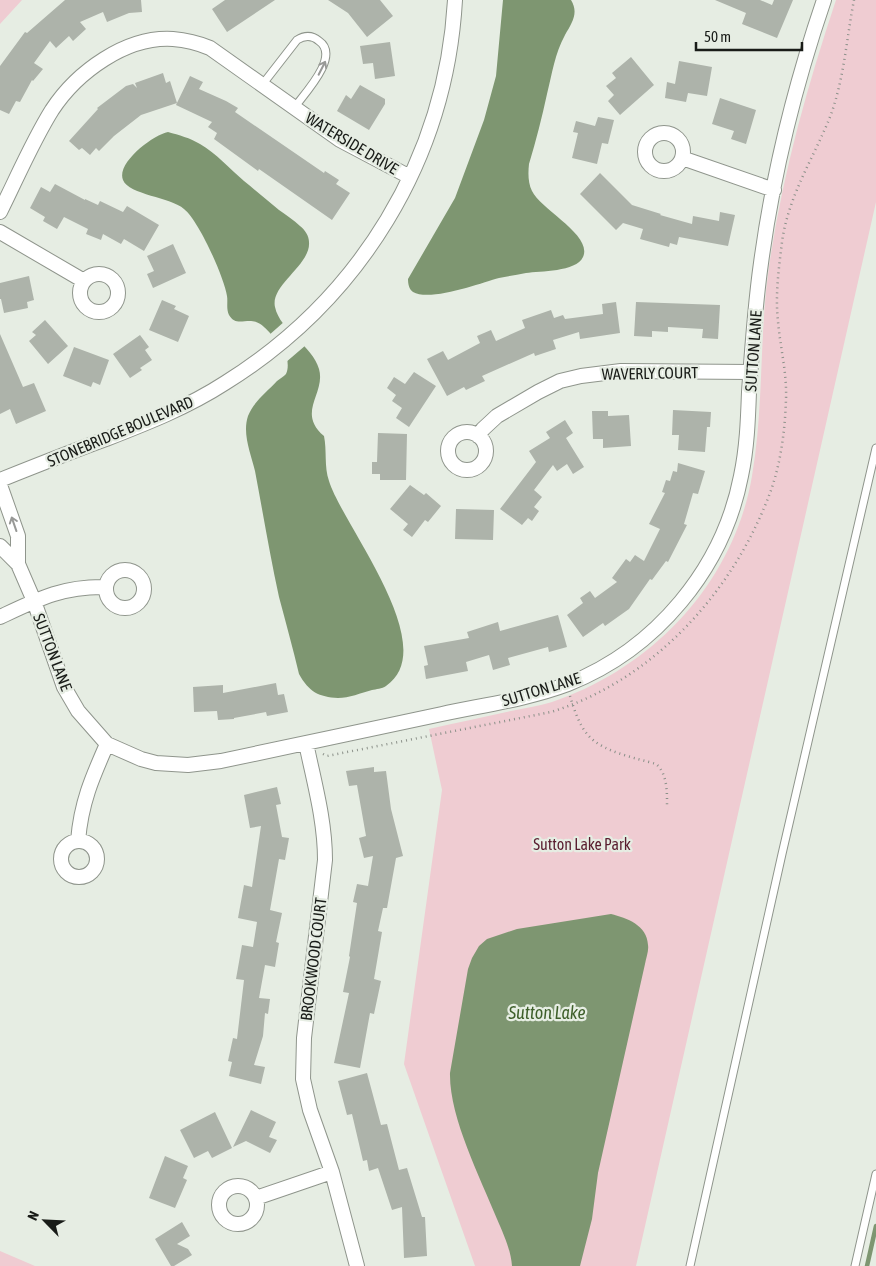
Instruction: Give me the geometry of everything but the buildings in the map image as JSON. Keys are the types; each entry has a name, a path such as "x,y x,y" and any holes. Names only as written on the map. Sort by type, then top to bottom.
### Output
{"street":[{"name":"STONEBRIDGE BOULEVARD","path":"0,480 148,422 184,406 225,384 274,350 328,299 366,254 390,217 430,130 440,98 450,43 455,0"},
{"name":"SUTTON LANE","path":"0,546 18,564 34,601 64,687 78,711 107,744 141,759 156,763 188,765 221,761 510,700 566,684 593,673 621,656 648,636 670,615 692,588 710,560 734,506 746,444 758,284 764,237 790,117 809,46 824,0"},
{"name":"WATERSIDE DRIVE","path":"0,212 44,124 74,83 94,67 121,50 158,40 171,39 192,42 218,53 340,140 410,177"},
{"path":"682,158 774,190"},
{"path":"0,232 84,281"},
{"name":"WAVERLY COURT","path":"478,436 497,416 560,381 581,376 621,371 751,372"},
{"path":"0,485 18,536 18,564"},
{"path":"0,617 34,601 61,592 84,586 106,587"},
{"name":"BROOKWOOD COURT","path":"306,743 321,815 325,860 304,1038 303,1079 310,1110 332,1172 357,1266"},
{"path":"78,841 82,808 88,787 107,744"},
{"path":"256,1198 332,1172"}],"lane":[{"name":"WATERSIDE DRIVE","path":"262,85 297,40 310,36 322,42 327,56 325,64 294,108"},
{"path":"690,1266 876,448"},
{"path":"855,1266 876,1174"}],"path":[{"path":"306,743 328,756 551,712 573,705 640,668 664,648 686,628 729,574 746,546 771,492 779,461 784,433 786,397 785,370 777,305 782,240 793,198 828,122 842,76 854,0"},
{"path":"566,684 583,729 588,736 596,743 610,750 656,764 660,767 665,778 667,808"}],"green space":[{"path":"0,0 22,0 0,24"},
{"name":"Sutton Lake Park","path":"836,0 876,0 876,202 636,1266 475,1266 404,1064 442,790 429,729 552,702 589,687 623,667 655,644 683,616 707,585 727,551 742,515 752,476 756,450 766,293 774,233 796,132"},
{"path":"0,1251 35,1266 0,1266"}],"water":[{"path":"503,0 571,0 573,5 574,18 556,56 528,174 532,191 537,198 574,231 581,240 584,249 583,257 573,266 566,268 502,277 431,295 413,292 409,286 408,279 455,198 484,120 496,76"},
{"path":"168,132 192,140 212,152 244,181 304,229 307,235 309,242 308,250 304,259 278,291 275,307 283,324 316,361 320,378 312,411 312,419 324,436 329,481 384,586 397,616 403,644 400,668 383,688 346,697 331,697 315,692 299,674 279,597 246,430 248,416 254,406 286,374 288,369 287,360 272,335 264,327 252,321 235,321 229,315 227,296 221,276 210,250 190,215 178,205 133,189 123,180 122,173 130,158 145,144"},
{"name":"Sutton Lake","path":"611,914 629,920 640,927 647,938 648,950 598,1173 592,1219 580,1266 512,1266 506,1242 460,1127 451,1090 450,1073 468,969 479,946 487,939 517,929"}],"pier":[{"path":"285,321 306,345 285,363 283,354 268,336"}],"waterway":[{"path":"867,1266 876,1226"}]}
